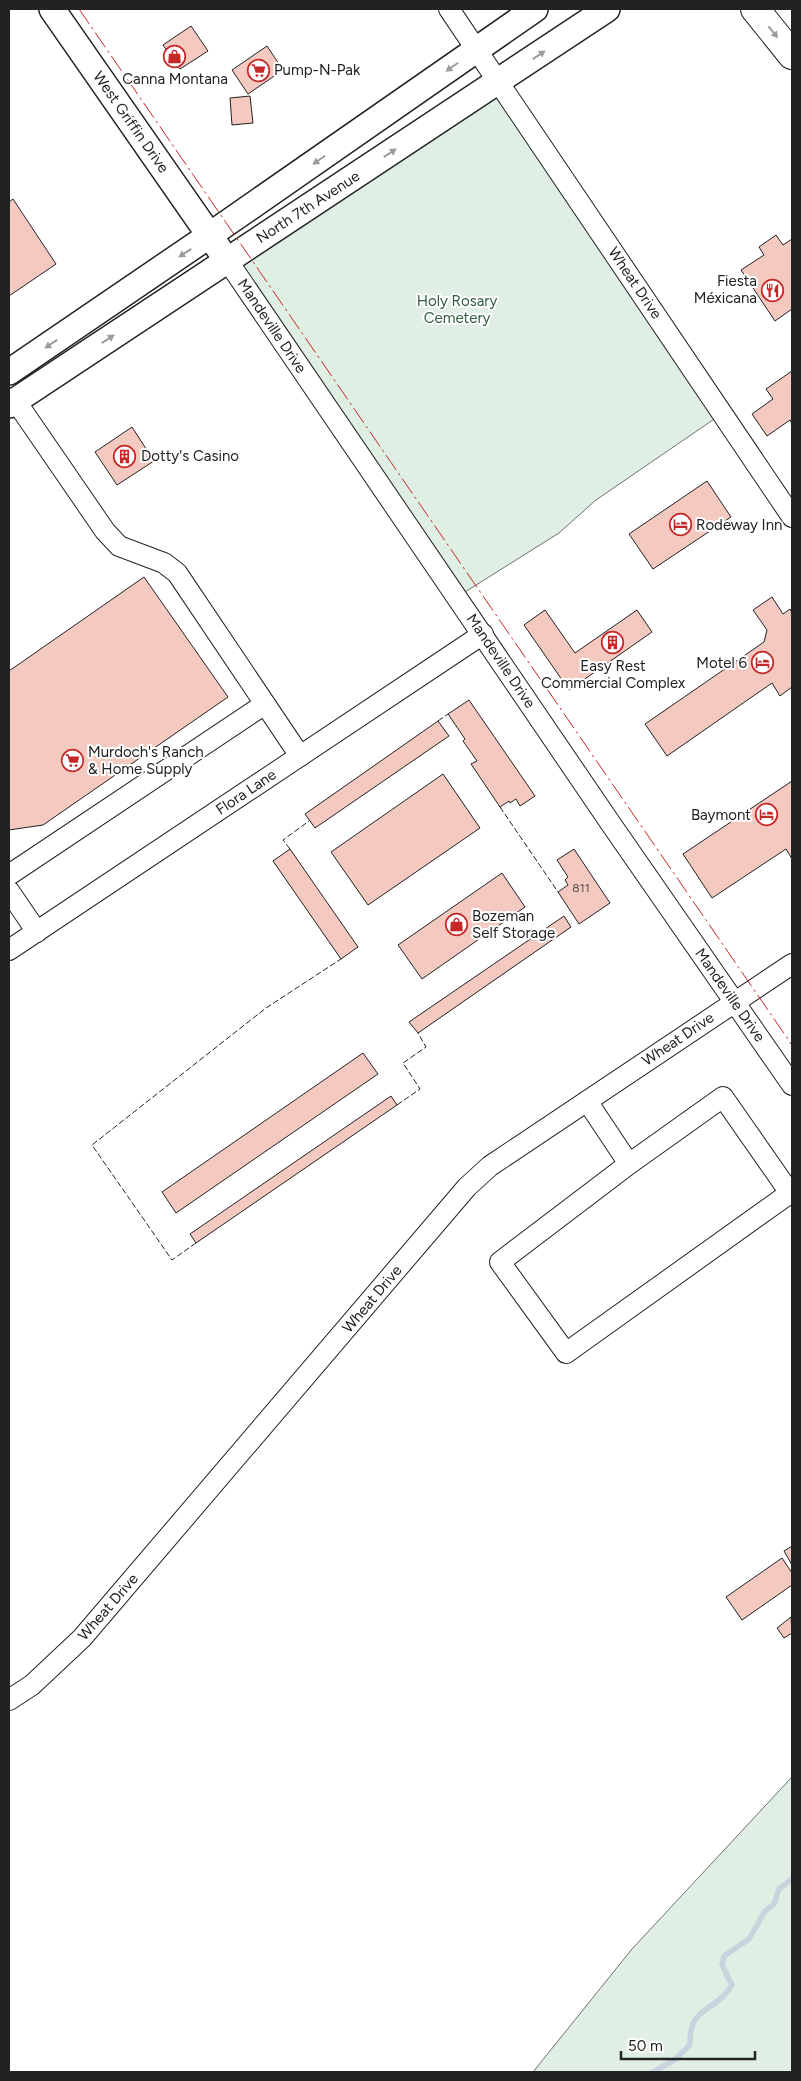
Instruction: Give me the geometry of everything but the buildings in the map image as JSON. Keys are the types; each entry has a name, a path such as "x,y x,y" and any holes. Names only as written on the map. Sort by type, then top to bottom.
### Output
{"highway":[{"path":"754,9 792,55"}],"main road":[{"name":"West Griffin Drive","path":"52,9 210,235"},
{"name":"North 7th Avenue","path":"9,372 535,9"},
{"name":"North 7th Avenue","path":"12,402 607,9"},
{"name":"Mandeville Drive","path":"210,235 227,260"}],"street":[{"name":"Wheat Drive","path":"449,9 792,517"},
{"name":"Mandeville Drive","path":"227,260 792,1085"},
{"path":"12,402 105,531 119,546 164,563 177,573 300,756"},
{"name":"Flora Lane","path":"9,950 483,634"},
{"path":"9,875 265,704"},
{"path":"9,891 37,932"},
{"name":"Wheat Drive","path":"9,1700 32,1685 82,1638 467,1187 490,1166 792,964"},
{"path":"723,1097 790,1193 566,1353 500,1262 629,1164 723,1097"},
{"path":"587,1101 629,1164"}],"green space":[{"name":"Holy Rosary Cemetery","path":"499,82 723,413 596,500 559,533 457,597 227,260"},
{"path":"792,1777 792,2072 533,2072 632,1949"}],"waterway":[{"path":"653,2072 674,2060 690,2045 694,2022 699,2015 726,1994 732,1985 722,1965 724,1956 749,1939 765,1911 774,1904 779,1889 792,1879"}],"fence":[{"path":"438,721 448,714"},
{"path":"500,807 558,892"},
{"path":"290,849 283,840 309,821"},
{"path":"196,1243 172,1260 92,1145 266,1008 341,959"},
{"path":"397,1105 420,1089 403,1063 426,1047 418,1033"}],"power":[{"path":"79,9 792,1045"}],"place":[{"name":"Canna Montana","path":"175,56"},
{"name":"Pump-N-Pak","path":"258,70"},
{"name":"Fiesta Méxicana","path":"773,290"},
{"name":"Dotty's Casino","path":"125,456"},
{"name":"Rodeway Inn","path":"680,525"},
{"name":"Easy Rest Commercial Complex","path":"613,643"},
{"name":"Motel 6","path":"763,663"},
{"name":"Murdoch's Ranch & Home Supply","path":"72,761"},
{"name":"Baymont","path":"767,815"},
{"name":"Bozeman Self Storage","path":"456,925"}]}
